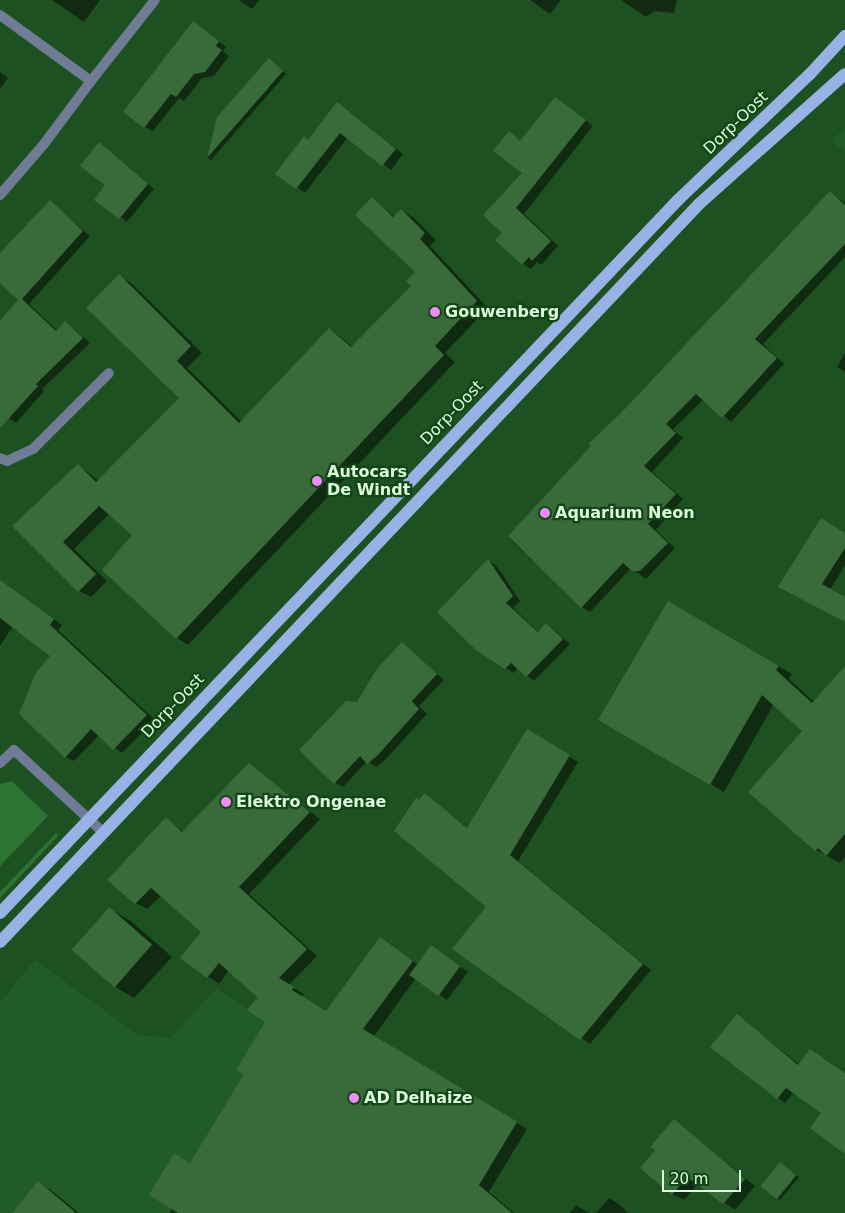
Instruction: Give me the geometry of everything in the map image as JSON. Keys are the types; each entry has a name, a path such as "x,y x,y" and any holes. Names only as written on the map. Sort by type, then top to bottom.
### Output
{"main road":[{"name":"Dorp-Oost","path":"0,913 678,200 810,74 845,36"},
{"path":"0,942 699,204 845,74"}],"street":[{"path":"0,195 44,144 155,0"},
{"path":"0,15 91,81"},
{"path":"0,458 7,461 34,449 109,374"},
{"path":"0,763 14,750 104,833"}],"shaded area":[{"path":"845,127 845,152 832,141"},
{"path":"12,781 48,816 0,866 0,784"},
{"path":"56,833 58,836 0,898 0,892"},
{"path":"35,960 138,1035 170,1038 217,989 247,1009 277,976 293,987 291,990 383,1045 385,1042 517,1121 482,1181 454,1213 0,1213 0,1003"}],"building":[{"path":"193,21 219,41 216,46 222,50 205,72 194,74 176,97 171,94 144,128 123,112"},
{"path":"269,58 283,71 207,158 217,117"},
{"path":"555,97 586,120 516,208 551,241 532,261 529,257 522,265 495,240 502,233 483,215 522,173 493,151 509,131 520,141"},
{"path":"337,102 396,149 382,166 340,133 296,189 275,174 304,136 308,140"},
{"path":"99,142 148,184 119,219 94,200 105,185 80,166"},
{"path":"830,191 845,205 845,244 755,339 777,358 722,418 696,394 666,424 676,433 644,466 676,494 648,524 668,543 640,571 632,571 623,563 581,608 508,536 591,446 588,444 621,413"},
{"path":"372,197 393,217 401,209 425,233 420,239 477,301 435,346 444,355 176,639 102,570 132,535 99,506 63,542 96,574 78,592 12,526 78,464 96,482 179,398 86,308 119,274 191,346 177,361 239,423 329,328 351,347 411,286 406,281 415,272 355,215"},
{"path":"50,200 83,231 22,299 56,331 65,321 83,338 36,384 38,386 0,428 0,321 18,300 0,283 0,253"},
{"path":"821,518 845,533 845,548 822,584 845,597 845,622 778,587"},
{"path":"488,559 513,596 506,603 538,632 546,623 563,639 526,677 511,663 505,669 477,651 437,612"},
{"path":"0,580 54,619 50,625 147,715 113,750 91,729 65,758 19,714 35,674 50,656 0,618"},
{"path":"668,601 779,666 776,670 812,703 845,666 845,834 826,856 818,848 815,851 748,792 802,731 762,695 710,785 598,720"},
{"path":"402,642 437,674 412,701 419,709 377,756 367,764 360,756 334,784 299,750 346,701 357,702 376,670"},
{"path":"527,729 570,755 510,855 643,964 580,1040 452,949 486,907 394,831 416,798 419,800 425,793 467,828"},
{"name":"AD Delhaize","path":"249,763 310,812 239,887 307,949 279,978 294,987 292,990 326,1011 380,937 413,961 363,1029 517,1122 479,1185 512,1213 178,1213 149,1195 174,1153 190,1163 244,1074 236,1070 265,1022 247,1010 258,998 219,963 207,978 180,958 201,932 151,888 135,904 107,880 166,817 182,832"},
{"path":"109,907 152,944 115,987 72,950"},
{"path":"431,945 460,966 438,996 409,975"},
{"path":"737,1014 798,1065 810,1049 845,1073 845,1154 810,1128 821,1113 786,1088 777,1099 710,1047"},
{"path":"674,1119 745,1179 723,1204 687,1177 672,1195 640,1168 655,1150 650,1147"},
{"path":"780,1162 796,1175 777,1199 760,1186"},
{"path":"38,1181 76,1213 12,1213"}],"place":[{"name":"Gouwenberg","path":"435,312"},
{"name":"Autocars De Windt","path":"317,481"},
{"name":"Aquarium Neon","path":"545,513"},
{"name":"Elektro Ongenae","path":"226,802"},
{"name":"AD Delhaize","path":"354,1098"}]}
